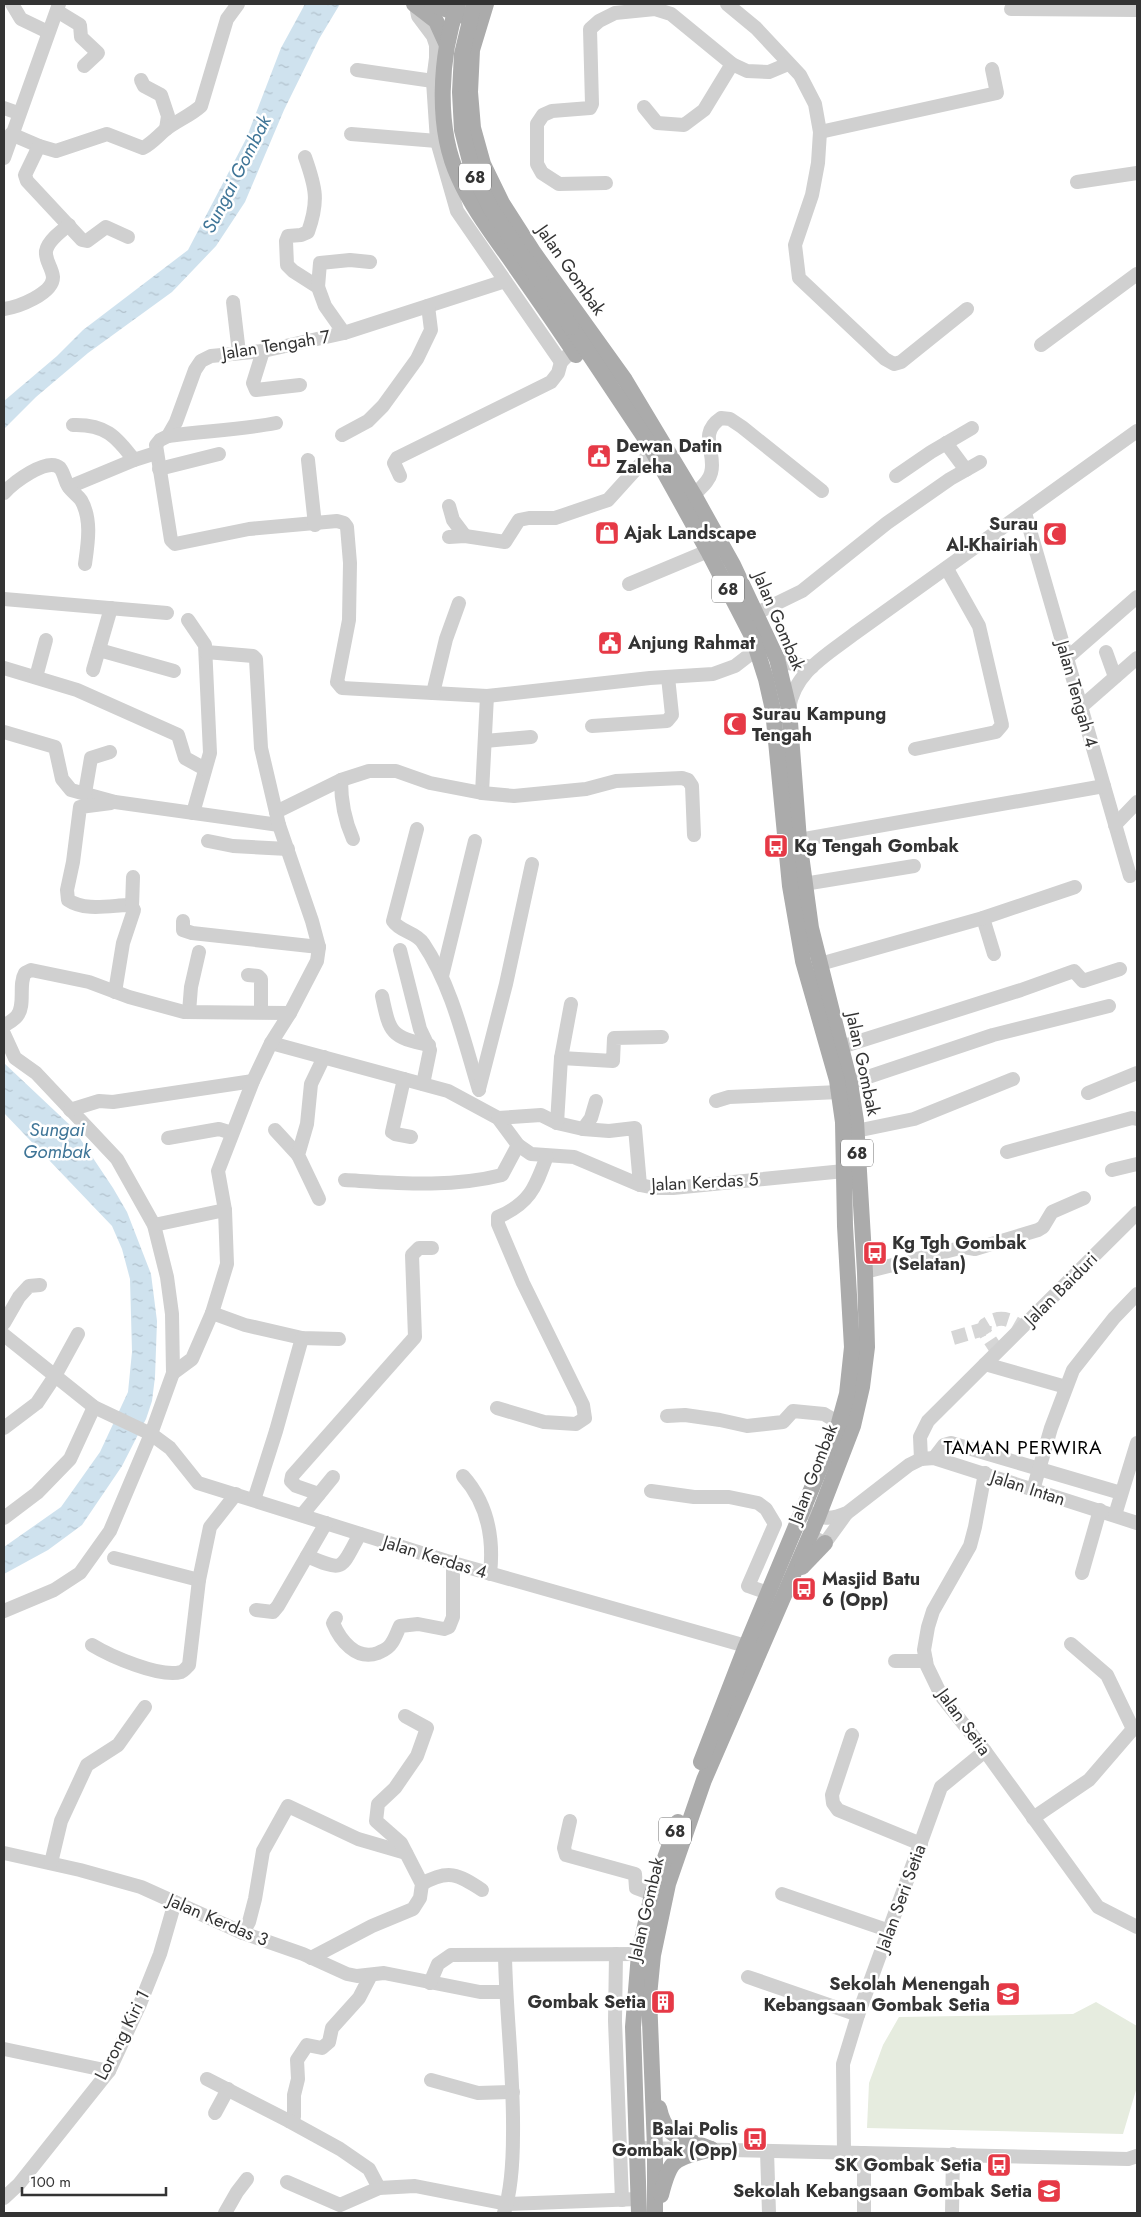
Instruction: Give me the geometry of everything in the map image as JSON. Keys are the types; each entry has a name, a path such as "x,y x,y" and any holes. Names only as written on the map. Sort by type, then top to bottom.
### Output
{"main road":[{"path":"421,4 481,9"},
{"path":"421,4 436,21 446,42"},
{"path":"457,8 446,42 443,90 446,135 458,177 479,215 646,458 661,467"},
{"name":"Jalan Gombak","path":"481,9 472,50 470,92 473,128 483,164 502,202 534,253 625,380 694,495 719,538 757,613 777,659 789,708 804,884 811,928 841,1047 844,1087 844,1171 852,1347 847,1394 811,1514 818,1540 793,1576 704,1780 668,1884 653,1955 649,1996 655,2148 655,2213"},
{"name":"Jalan Gombak","path":"481,9 462,54 460,92 462,130 473,173 491,208 647,441 750,631 757,649 773,710 790,886 804,961 856,1131 865,1272 867,1347 862,1387 853,1426 811,1514 795,1530 746,1646 652,1894 639,1954 633,2027 639,2206"},
{"path":"446,42 450,38 460,36 469,42 472,50"},
{"path":"652,2074 662,2120 669,2132 711,2150"},
{"path":"655,2213 671,2164 681,2158 711,2150"}],"street":[{"path":"12,4 21,19 48,32"},
{"path":"11,134 56,151 107,134 143,148 150,144 166,129 201,106 227,19 238,4"},
{"path":"421,4 418,16 433,36 436,45 433,81 437,141 457,211 561,362"},
{"path":"727,4 756,28 800,75 815,104 820,132 818,163 812,195 795,245 799,278 802,282 885,359 894,364 901,362 967,309"},
{"path":"4,158 18,113 58,7 80,25 81,37 98,54 84,66"},
{"path":"606,183 559,184 542,173 537,164 538,124 543,115 552,111 590,108 592,104 583,29 615,14 655,9 671,14 732,64 747,71 769,72 788,64"},
{"path":"1011,9 1137,10"},
{"path":"644,107 657,123 684,125 704,110 732,64"},
{"path":"820,132 997,93 992,69"},
{"path":"357,70 433,81"},
{"path":"141,80 144,86 161,95 168,116 166,129"},
{"path":"4,108 18,113"},
{"path":"351,134 437,141"},
{"path":"39,146 25,175 27,181 82,240 87,241 106,227 128,237"},
{"path":"305,158 316,192 314,206 308,232 301,235 288,236 286,257 287,265 293,271 318,287"},
{"path":"1077,182 1137,173"},
{"path":"4,309 15,307 46,292 51,287 53,279 52,270 46,258 46,249 57,234 69,225"},
{"path":"344,334 326,306 318,287 320,263 350,260 370,262"},
{"path":"1041,345 1137,274"},
{"name":"Jalan Tengah 7","path":"156,453 156,445 160,440 168,436 176,422 195,370 201,361 211,356 263,351 344,334 505,281"},
{"path":"233,302 239,353"},
{"path":"342,435 368,421 383,406 417,359 431,330 428,306"},
{"path":"400,476 394,463 397,458 552,382 558,373 561,362 573,350"},
{"path":"263,351 253,383 256,390 300,385"},
{"path":"694,495 712,473 708,437 716,422 721,418 730,419 742,427 822,491"},
{"path":"168,436 251,428 276,423"},
{"path":"73,425 91,424 118,438 134,460"},
{"path":"896,476 972,428"},
{"path":"789,708 790,699 798,681 812,667 854,634 1137,431"},
{"path":"946,443 966,470"},
{"path":"69,487 156,453 171,540 175,544 249,530 315,525 337,521 344,523 347,527 350,563 349,620 338,686 342,688 487,696 713,674 735,666 757,649"},
{"path":"159,469 219,454"},
{"path":"448,537 465,536 505,542 519,520 555,518 608,500 646,458"},
{"path":"308,460 315,525"},
{"path":"757,613 802,591 887,524 980,462"},
{"path":"4,493 11,485 41,466 54,465 60,468 69,487 80,499 85,510 88,526 85,564"},
{"path":"449,506 453,520 465,536"},
{"name":"Jalan Tengah 4","path":"1025,512 1130,876"},
{"path":"629,584 708,551"},
{"path":"915,749 996,732 1002,725 979,626 947,569"},
{"path":"1067,658 1137,597"},
{"path":"4,599 167,613"},
{"path":"433,693 446,639 459,603"},
{"path":"93,670 111,608"},
{"path":"188,620 203,640 206,652 210,753 193,813"},
{"path":"36,677 46,640"},
{"path":"99,650 174,671"},
{"path":"173,1373 192,1359 212,1313 227,1264 225,1210 218,1171 253,1081 271,1043 290,1013 317,962 319,947 312,920 277,819 261,748 256,659 253,656 206,652"},
{"path":"1106,652 1115,677"},
{"path":"1081,707 1137,658"},
{"path":"777,659 812,667"},
{"path":"4,668 78,690 178,735 185,758 206,769"},
{"path":"592,726 667,721 672,716 668,677"},
{"path":"482,793 487,696"},
{"path":"4,732 56,747 62,779 71,790 115,802 193,813 277,819 341,780 369,771 396,771 430,783 482,793 514,796 586,789 616,781 682,778 688,780 692,786 694,835"},
{"path":"486,741 531,737"},
{"path":"86,793 91,758 110,752"},
{"path":"341,780 344,820 353,839"},
{"path":"800,840 1104,786"},
{"path":"115,802 80,808 73,862 67,890 68,900 75,905 84,907 126,905 132,907"},
{"path":"1115,825 1137,802"},
{"path":"417,829 393,921 397,927 418,937 442,976 462,1032 479,1090"},
{"path":"208,841 232,846 288,849"},
{"path":"442,976 476,841"},
{"path":"476,1105 506,984 532,864"},
{"path":"804,884 914,866"},
{"path":"115,992 123,943 134,916 132,907 133,877"},
{"path":"820,964 983,918 1075,887"},
{"path":"983,918 994,954"},
{"path":"183,921 184,930 192,933 319,947"},
{"path":"400,950 420,1029 430,1050 423,1084"},
{"path":"189,1012 191,987 199,952"},
{"path":"841,1047 1021,990 1074,971 1083,981 1120,969"},
{"path":"4,1026 17,1017 20,1010 22,978 25,972 31,970 89,982 129,998 189,1012 290,1013"},
{"path":"248,975 258,976 261,979 261,1012"},
{"path":"382,996 386,1018 394,1034 403,1040 429,1045"},
{"path":"557,1123 561,1058 571,1004"},
{"path":"716,1101 729,1097 844,1087 992,1035 1109,1006"},
{"path":"4,1034 15,1058 36,1073 118,1159 154,1225 167,1278 172,1314 173,1373 110,1531 80,1573 54,1590 4,1611"},
{"path":"561,1058 613,1061 614,1038 662,1037"},
{"name":"Jalan Kerdas 5","path":"271,1043 448,1091 498,1118 518,1145 531,1154 574,1157 640,1185 655,1188 673,1188 844,1171"},
{"path":"298,1155 307,1124 311,1084 324,1057"},
{"path":"1088,1093 1137,1073"},
{"path":"404,1079 392,1132 411,1137"},
{"path":"856,1131 914,1119 1013,1079"},
{"path":"70,1110 98,1102 113,1102 253,1081"},
{"path":"583,1129 591,1118 596,1101"},
{"path":"498,1118 541,1115 557,1123 583,1129 609,1132 635,1128 640,1185"},
{"path":"1007,1152 1132,1118 1137,1119"},
{"path":"168,1138 219,1129 232,1133"},
{"path":"275,1130 298,1155 319,1199"},
{"path":"345,1180 440,1184 493,1177 502,1175 518,1145"},
{"path":"497,1408 544,1422 576,1424 585,1418 583,1406 523,1283 498,1224 498,1217 521,1206 530,1197 547,1156"},
{"path":"1112,1170 1137,1164"},
{"path":"865,1272 964,1247 975,1249 1038,1230 1043,1227 1052,1212 1084,1198"},
{"path":"154,1225 225,1210"},
{"name":"Jalan Baiduri","path":"928,1458 920,1438 928,1421 1137,1213"},
{"path":"319,1494 296,1486 291,1481 292,1476 415,1337 412,1255 419,1248 432,1248"},
{"path":"4,1324 19,1297 28,1286 40,1285"},
{"path":"1034,1490 1073,1370 1114,1318 1137,1294"},
{"path":"212,1313 245,1325 302,1338 339,1339"},
{"path":"4,1428 37,1403 56,1376 78,1334"},
{"name":"Jalan Kerdas 4","path":"4,1335 100,1409 148,1433 170,1448 198,1483 452,1563 746,1646"},
{"path":"254,1500 302,1338"},
{"path":"985,1364 1066,1387"},
{"path":"4,1518 37,1494 70,1459 100,1409"},
{"path":"667,1416 685,1415 754,1426 783,1422 793,1412 824,1414 839,1423"},
{"path":"795,1530 818,1540 847,1513 910,1465 928,1458 944,1445 951,1443 1121,1493"},
{"path":"1115,1515 1137,1443"},
{"name":"Jalan Intan","path":"928,1458 1100,1510 1137,1524"},
{"name":"Jalan Setia","path":"984,1474 976,1527 970,1546 933,1611 928,1627 924,1650 926,1661 942,1697 985,1752 1098,1908 1137,1927"},
{"path":"463,1476 476,1490 482,1504 493,1549 490,1574"},
{"path":"302,1515 333,1477"},
{"path":"651,1491 694,1497 729,1497 758,1503 766,1509 775,1524 748,1586 768,1593"},
{"path":"92,1645 108,1654 142,1666 170,1673 182,1672 189,1665 199,1580 210,1527 236,1494"},
{"path":"1082,1573 1100,1510"},
{"path":"811,1514 830,1519 847,1513"},
{"path":"256,1610 273,1612 278,1606 326,1523"},
{"path":"308,1556 338,1567 343,1563 360,1534"},
{"path":"114,1558 199,1580"},
{"path":"336,1618 333,1623 338,1636 347,1646 358,1653 373,1654 384,1650 390,1645 400,1626 418,1624 444,1629 450,1626 453,1617 452,1563"},
{"path":"1033,1818 1089,1780 1135,1733 1107,1675 1071,1644"},
{"path":"895,1661 926,1661"},
{"path":"50,1863 61,1821 87,1765 118,1745 145,1707"},
{"path":"311,1958 372,1926 412,1909 420,1898 422,1884 401,1843 376,1821 378,1804 395,1788 417,1756 427,1728 404,1716"},
{"path":"852,1735 832,1795 833,1803 838,1810 921,1844"},
{"name":"Jalan Seri Setia","path":"844,2152 843,2064 858,2015 890,1931 940,1788 985,1752"},
{"path":"243,1933 249,1922 255,1899 264,1851 288,1806 358,1840 406,1853"},
{"path":"570,1821 564,1848 566,1855 635,1874 636,1888 652,1894"},
{"name":"Jalan Kerdas 3","path":"4,1853 141,1887 243,1933 311,1958 346,1974 384,1974 480,1992 506,1992"},
{"path":"422,1884 438,1875 456,1875 482,1890"},
{"path":"782,1894 890,1931"},
{"name":"Lorong Kiri 1","path":"4,2198 31,2170 109,2071 140,2004 160,1954 175,1902"},
{"path":"616,1954 615,2021 622,2200"},
{"path":"430,1983 438,1964 451,1955 639,1954"},
{"path":"505,1955 513,2092 513,2160 505,2209"},
{"path":"289,2121 294,2117 294,2095 298,2079 297,2060 307,2045 322,2048 329,2042 332,2028 359,1998 371,1975"},
{"path":"748,1977 858,2015"},
{"path":"4,2049 109,2071"},
{"path":"207,2079 340,2148 369,2168 379,2188"},
{"path":"431,2080 478,2093 513,2092"},
{"path":"215,2113 228,2089"},
{"path":"637,2148 1136,2159"},
{"path":"767,2151 768,2213"},
{"path":"864,2153 864,2213"},
{"path":"952,2213 953,2154"},
{"path":"225,2213 237,2192 247,2180"},
{"path":"287,2182 340,2205 379,2188 415,2186 505,2209 622,2200 639,2206"}],"shaded area":[{"path":"1096,2002 1137,2026 1137,2087 1123,2134 867,2128 869,2083 883,2045 899,2017 1073,2014"}],"water":[{"name":"Sungai Gombak","path":"305,4 340,4 319,39 284,110 245,202 216,246 172,292 88,353 36,397 4,429 4,401 57,356 83,330 188,250 246,139 281,48"},
{"name":"Sungai Gombak","path":"4,1063 73,1128 113,1188 127,1212 151,1274 157,1321 152,1401 146,1419 122,1466 82,1525 48,1550 4,1574 4,1547 61,1507 100,1452 128,1392 132,1352 130,1279 122,1249 112,1226 4,1113"}],"tunnel":[{"path":"998,1352 984,1331 985,1325 995,1320 1004,1319 1022,1328"},
{"path":"953,1338 984,1329"}],"place":[{"name":"Dewan Datin Zaleha","path":"599,456"},
{"name":"Ajak Landscape","path":"607,533"},
{"name":"Surau Al-Khairiah","path":"1055,534"},
{"name":"Anjung Rahmat","path":"610,643"},
{"name":"Surau Kampung Tengah","path":"735,724"},
{"name":"Kg Tengah Gombak","path":"776,846"},
{"name":"Kg Tgh Gombak (Selatan)","path":"875,1253"},
{"name":"Masjid Batu 6 (Opp)","path":"804,1589"},
{"name":"Sekolah Menengah Kebangsaan Gombak Setia","path":"1008,1994"},
{"name":"Gombak Setia","path":"663,2002"},
{"name":"Balai Polis Gombak (Opp)","path":"755,2139"},
{"name":"SK Gombak Setia","path":"999,2165"},
{"name":"Sekolah Kebangsaan Gombak Setia","path":"1049,2191"}],"district":[{"name":"TAMAN PERWIRA","path":"1023,1447"}]}
